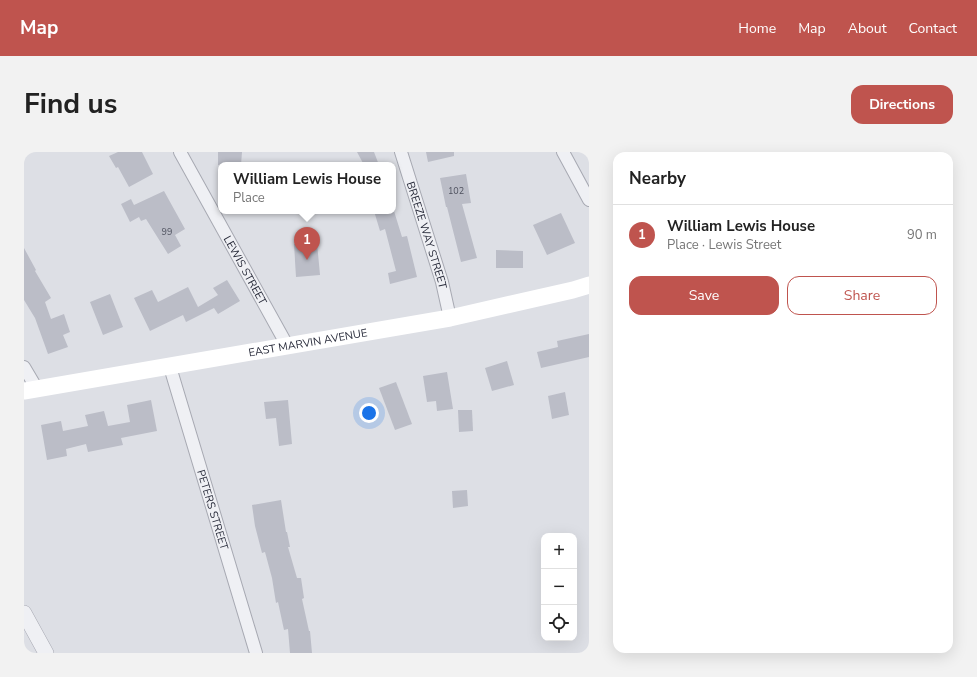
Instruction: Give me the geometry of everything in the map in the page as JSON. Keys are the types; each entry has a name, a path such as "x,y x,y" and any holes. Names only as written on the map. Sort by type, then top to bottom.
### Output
{"main road":[{"name":"EAST MARVIN AVENUE","path":"30,390 288,347 450,318 589,285"}],"street":[{"name":"LEWIS STREET","path":"180,152 288,347"},
{"name":"BREEZE WAY STREET","path":"401,152 442,282 450,318"},
{"path":"563,152 589,200"},
{"path":"24,367 30,390"},
{"name":"PETERS STREET","path":"170,367 256,653"},
{"path":"24,613 46,653"}],"building":[{"path":"118,152 142,152 153,174 129,187 118,167 116,168 109,156"},
{"path":"218,152 242,152 241,162 218,162"},
{"path":"357,152 374,152 378,162 362,162"},
{"path":"426,152 454,152 454,156 428,162"},
{"path":"466,174 471,203 462,204 477,258 461,262 446,207 440,178"},
{"path":"164,191 185,229 175,235 181,246 168,254 146,219 141,221 139,217 130,222 121,204 131,199 134,205"},
{"path":"561,213 575,243 547,255 533,225"},
{"path":"375,214 395,214 402,237 407,236 417,277 390,284 388,273 396,271 385,229 380,231"},
{"path":"317,243 320,275 296,277 294,244"},
{"path":"24,248 36,270 35,271 51,298 45,302 51,319 64,314 70,332 63,335 68,347 48,354 35,318 24,300"},
{"path":"496,250 523,251 523,268 496,268"},
{"path":"227,280 240,301 218,314 214,308 186,322 183,315 150,331 134,298 152,290 158,302 188,287 198,307 218,295 213,288"},
{"path":"110,294 123,327 103,335 90,302"},
{"path":"589,334 589,357 541,368 537,352 558,347 557,341"},
{"path":"507,361 514,385 492,391 485,368"},
{"path":"447,372 453,409 437,411 436,401 427,402 423,376"},
{"path":"396,382 412,424 395,430 379,388"},
{"path":"565,392 569,415 552,419 548,396"},
{"path":"151,400 157,431 121,438 123,445 88,452 86,444 66,449 67,456 47,460 41,425 61,421 63,431 88,426 85,415 104,411 108,426 130,422 127,405"},
{"path":"288,400 292,444 279,446 276,418 266,419 264,402"},
{"path":"458,410 472,410 473,431 459,432"},
{"path":"467,490 468,506 453,508 452,491"},
{"path":"281,500 290,547 288,547 297,578 301,578 304,598 302,599 310,631 312,653 290,653 288,629 284,630 278,602 276,603 272,578 265,552 262,553 255,526 252,505"}],"place":[{"name":"William Lewis House","path":"307,260"}]}
